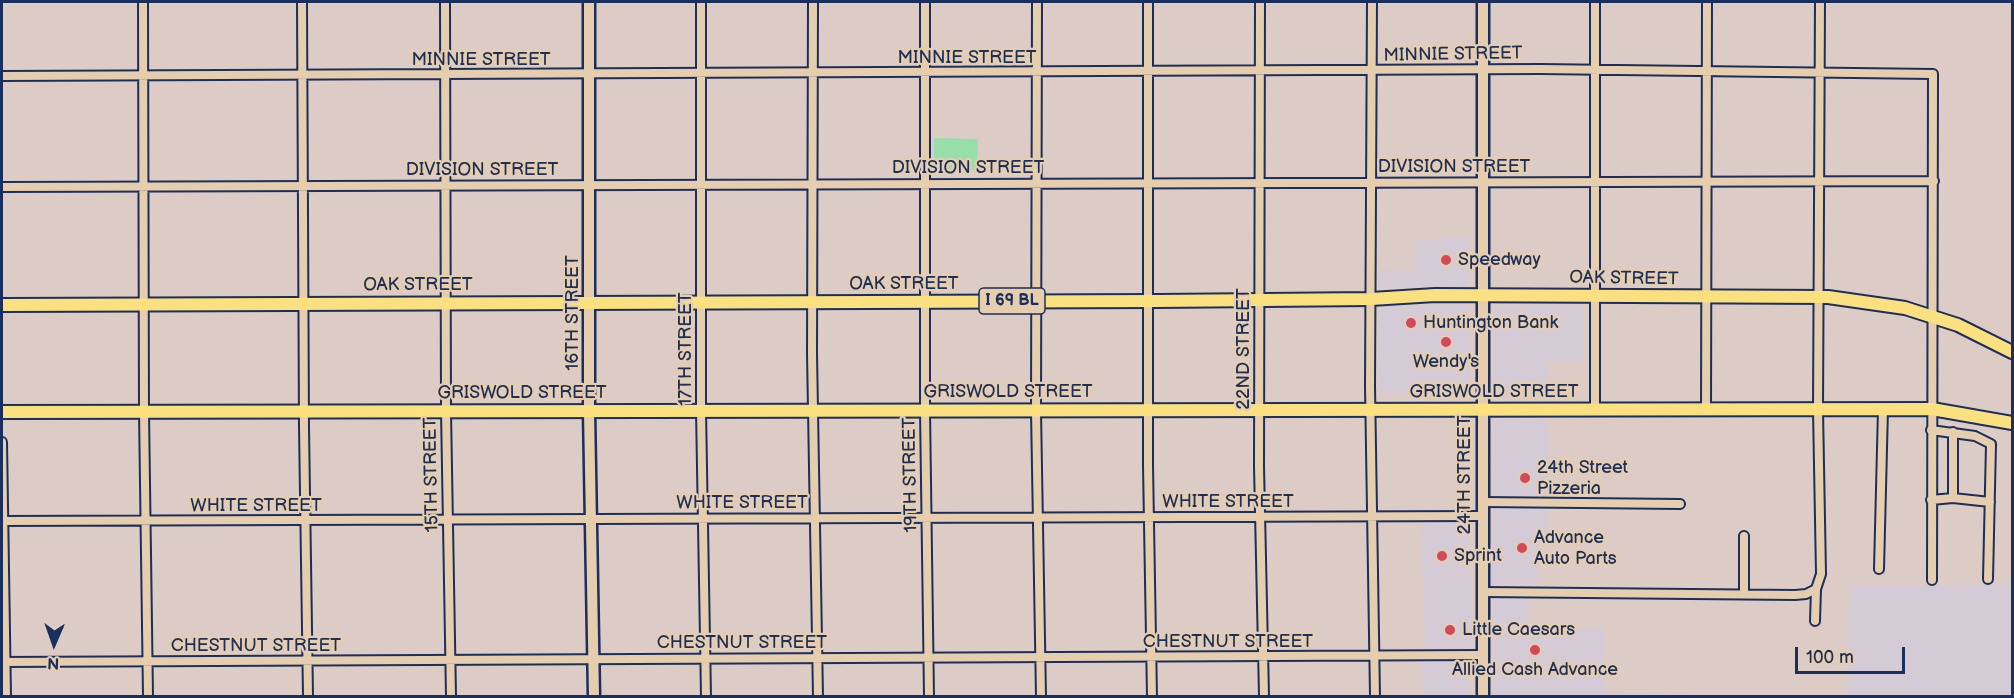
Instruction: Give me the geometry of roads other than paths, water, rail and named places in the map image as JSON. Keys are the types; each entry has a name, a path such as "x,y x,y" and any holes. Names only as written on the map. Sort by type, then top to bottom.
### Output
{"main road":[{"name":"OAK STREET","path":"2,305 1148,301 1371,299 1435,295 1819,298 1878,302 1931,316 1974,331 2013,352"},
{"name":"GRISWOLD STREET","path":"2,412 1932,409 2013,423"}],"street":[{"path":"143,2 144,412 148,696"},
{"path":"302,2 303,411 308,696"},
{"name":"15TH STREET","path":"445,2 445,304 451,696"},
{"name":"16TH STREET","path":"589,2 589,411 594,696"},
{"name":"17TH STREET","path":"701,2 701,410 706,696"},
{"path":"813,2 813,410 818,696"},
{"name":"19TH STREET","path":"925,2 924,410 929,696"},
{"path":"1037,2 1036,411 1041,696"},
{"path":"1148,2 1148,409 1152,696"},
{"name":"22ND STREET","path":"1260,2 1259,410 1264,696"},
{"path":"1372,2 1371,410 1375,696"},
{"name":"24TH STREET","path":"1483,2 1481,409 1483,696"},
{"path":"1595,2 1595,410"},
{"path":"1706,410 1707,2"},
{"path":"1815,621 1816,589 1821,574 1818,410 1820,2"},
{"name":"MINNIE STREET","path":"2,76 701,75 1483,69 1933,74 1934,181"},
{"path":"1932,580 1931,316 1934,181"},
{"name":"DIVISION STREET","path":"2,187 1934,181"},
{"path":"1878,569 1883,409"},
{"path":"1931,430 1984,439 1991,444 1988,579"},
{"path":"1953,432 1953,498"},
{"path":"2,442 3,662 6,696"},
{"path":"1931,500 1953,498 1990,502"},
{"path":"1482,502 1680,504"},
{"name":"WHITE STREET","path":"2,521 1482,516"},
{"path":"1744,536 1744,593"},
{"path":"1482,592 1806,594 1816,589"},
{"name":"CHESTNUT STREET","path":"3,662 1483,655"}],"place":[{"name":"Speedway","path":"1446,260"},
{"name":"Huntington Bank","path":"1411,323"},
{"name":"Wendy's","path":"1446,342"},
{"name":"24th Street Pizzeria","path":"1525,478"},
{"name":"Advance Auto Parts","path":"1522,548"},
{"name":"Sprint","path":"1442,556"},
{"name":"Little Caesars","path":"1450,630"},
{"name":"Allied Cash Advance","path":"1535,650"}]}
